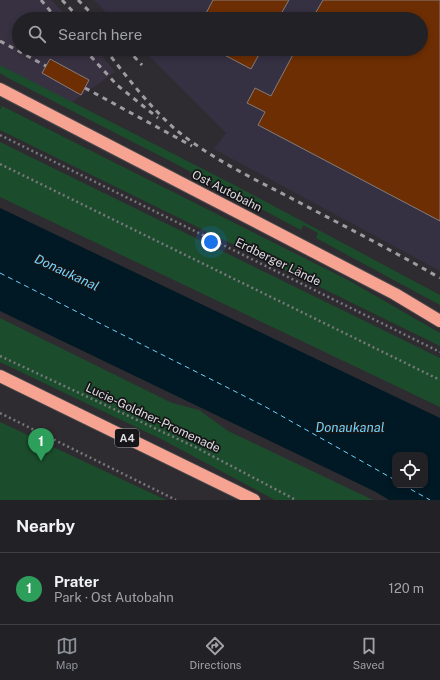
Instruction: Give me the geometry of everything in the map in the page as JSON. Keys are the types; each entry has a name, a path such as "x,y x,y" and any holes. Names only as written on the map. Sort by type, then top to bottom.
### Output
{"highway":[{"path":"0,80 47,112"},
{"name":"Ost Autobahn","path":"0,89 47,112 395,294 440,321"},
{"name":"A4","path":"0,376 254,500"}],"path":[{"name":"Erdberger Lände","path":"0,135 440,352"},
{"path":"0,164 440,380"},
{"name":"Lucie-Goldner-Promenade","path":"0,356 197,448 296,500"},
{"path":"0,413 176,500"}],"shaded area":[{"path":"0,0 51,0 63,12 12,12 12,56 102,56 115,72 71,103 0,65"},
{"path":"94,0 440,0 440,271 214,149 226,133 149,56 428,56 428,12 106,12"}],"green space":[{"path":"0,65 240,188 440,295 440,305 316,238 318,233 303,225 301,230 8,78 0,73"},
{"path":"2,106 348,280 440,333 440,346 0,130 0,109"},
{"path":"0,142 440,358 440,407 0,197"},
{"path":"0,318 172,403 199,410 228,431 373,500 275,500 163,440 0,362"},
{"path":"0,422 166,500 0,500"}],"water":[{"name":"Donaukanal","path":"0,208 440,418 440,500 389,500 376,492 0,311"}],"building":[{"path":"213,0 289,0 282,12 207,12"},
{"path":"323,0 440,0 440,221 258,125 265,112 247,103 255,88 271,96 292,56 428,56 428,12 316,12"},
{"path":"226,56 258,56 251,69"},
{"path":"50,59 89,80 81,95 42,73"}],"ferry route":[{"path":"0,273 264,406 392,478"},
{"path":"408,488 430,500"}],"railway":[{"path":"41,0 51,12"},
{"path":"62,0 73,12"},
{"path":"78,0 90,12"},
{"path":"0,41 12,48"},
{"path":"28,56 46,66"},
{"path":"90,56 117,85 158,118"},
{"path":"111,56 156,110 175,129 201,148 243,173 383,246 440,278"},
{"path":"134,56 142,65"},
{"path":"85,88 192,146"}],"place":[{"name":"Prater","path":"41,461"}]}
